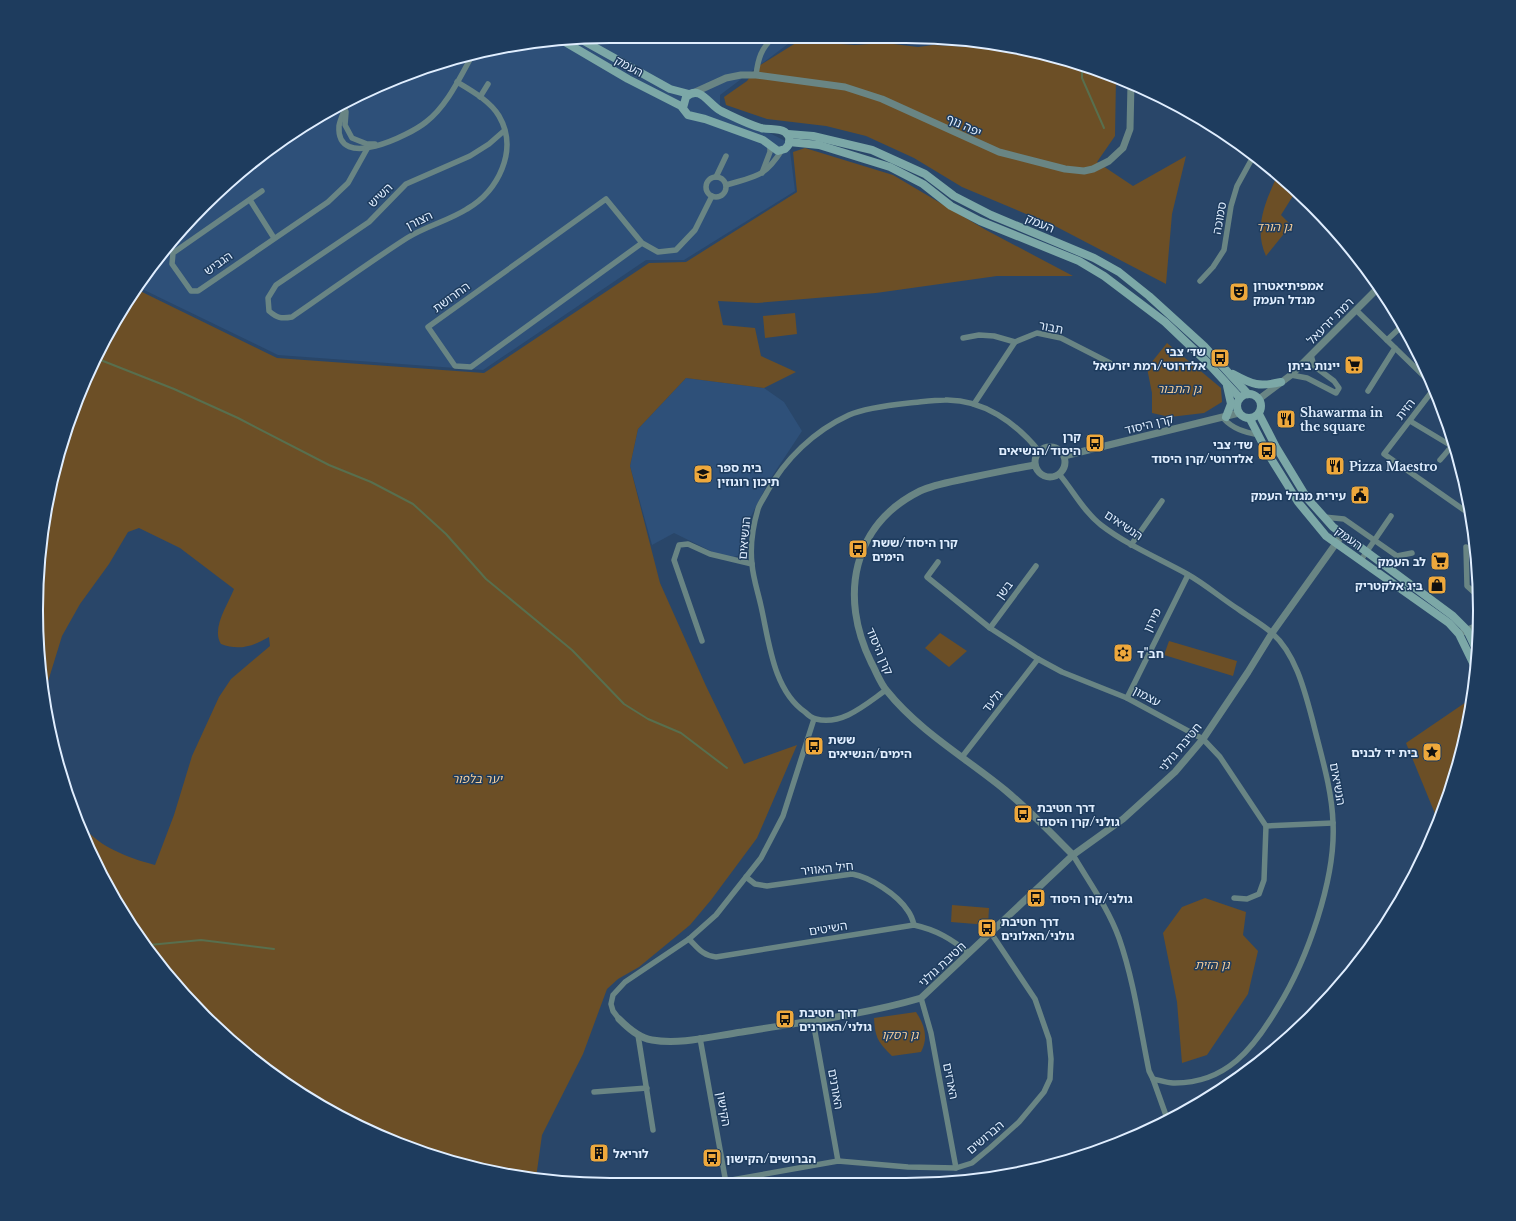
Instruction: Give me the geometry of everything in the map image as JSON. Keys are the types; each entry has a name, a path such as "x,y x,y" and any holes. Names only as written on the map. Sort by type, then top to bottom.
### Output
{"main road":[{"name":"העמק","path":"569,44 683,108 685,112 692,117 705,119 763,140 775,150 782,150"},
{"name":"העמק","path":"588,44 670,89 700,94 716,108 733,117 758,127 782,130 789,138 819,144 890,167 923,184 951,206 980,221 1079,262 1104,276 1165,322 1208,362 1240,398"},
{"path":"683,108 684,100 691,93"},
{"name":"העמק","path":"789,138 813,136 872,150 925,174 954,196 991,215 1094,258 1118,272 1149,296 1204,346 1224,370 1248,394"},
{"path":"782,150 787,147 789,138"},
{"path":"1224,370 1246,382 1263,386 1281,382"},
{"path":"1225,417 1231,404 1227,385"},
{"path":"1248,394 1256,396 1262,406 1259,414 1250,418 1244,418 1239,413 1237,405 1240,398 1248,394"},
{"name":"העמק","path":"1259,414 1276,447 1307,498 1323,517 1342,535 1431,598 1453,616 1467,630 1472,641"},
{"name":"העמק","path":"1250,418 1298,502 1326,536 1449,623 1459,634 1471,658"}],"street":[{"path":"756,75 759,55 768,43"},
{"path":"345,110 339,125 340,136 343,142 349,147 367,149 405,135 427,122 443,104 469,61"},
{"name":"יפה נוף","path":"691,93 726,78 741,75 756,75 838,86 858,91 894,104 996,151 1074,171 1093,169 1101,166 1117,155 1123,148 1130,128 1131,90"},
{"path":"707,100 713,88 726,78"},
{"name":"הצורן","path":"276,285 268,298 269,311 282,319 292,317 417,231 467,210 483,199 495,183 505,165 506,146 504,130 499,116 490,105 457,82"},
{"path":"480,97 488,84"},
{"path":"347,109 345,125 352,138 367,144 378,144"},
{"name":"השיש","path":"276,285 369,222 406,184 470,156 489,144 504,130"},
{"path":"761,175 770,152 770,145"},
{"name":"הגביש","path":"262,191 173,253 172,264 191,291 198,291 328,202 348,183 367,149"},
{"path":"726,185 761,175 768,170 782,150"},
{"path":"716,177 726,156"},
{"name":"סמוכה","path":"1200,281 1213,267 1224,250 1231,206 1237,186 1251,160"},
{"path":"716,177 724,180 726,185 725,191 721,196 712,196 708,192 706,185 710,179 716,177"},
{"name":"החרושת","path":"642,243 471,367 455,366 428,327 606,199 642,243 658,252 676,250 695,230 712,196"},
{"path":"250,200 274,238"},
{"name":"רמת יזרעאל","path":"1259,399 1291,375 1375,291"},
{"path":"1356,310 1420,372"},
{"path":"1387,340 1398,329"},
{"name":"תבור","path":"1015,342 1037,333 1043,334 1061,338 1110,363"},
{"path":"963,338 979,335 994,336 1015,342 974,404"},
{"path":"1368,390 1395,348"},
{"path":"1291,375 1307,378 1336,393 1339,388 1334,381 1314,366 1311,355"},
{"name":"הזית","path":"1431,394 1384,454 1464,510"},
{"name":"הנשיאים","path":"814,719 790,698 781,680 772,657 752,564 753,532 758,508 774,479 790,458 819,433 849,415 889,406 946,400 974,404 998,414 1016,426 1039,451"},
{"name":"קרן היסוד","path":"1064,456 1239,413"},
{"path":"1225,417 1230,425 1237,429 1259,435"},
{"path":"1410,421 1448,443"},
{"path":"1051,446 1059,449 1064,456 1065,464 1059,474 1052,477 1044,476 1038,471 1035,464 1035,459 1039,451 1051,446"},
{"path":"1440,460 1450,451"},
{"name":"קרן היסוד","path":"1035,464 951,482 921,491 883,518 867,540 854,580 855,608 861,637 868,656 886,690 909,714 1006,790 1073,855"},
{"name":"הנשיאים","path":"1059,474 1084,508 1100,524 1131,545 1188,575 1272,632 1285,647 1307,697 1327,778 1333,823 1331,863 1320,908 1302,958 1284,998 1267,1026 1232,1066 1215,1074 1173,1083 1153,1079"},
{"path":"1131,545 1162,501"},
{"path":"1361,560 1391,516"},
{"path":"1323,517 1344,519 1397,556 1412,552"},
{"name":"חטיבת גולני","path":"619,1019 638,1035 650,1040 664,1042 813,1021 897,1005 921,998 1073,855 1148,798 1175,772 1203,739 1248,672 1272,632 1342,535"},
{"path":"702,641 674,560 679,545 688,544 710,554 752,564"},
{"path":"1466,547 1467,586 1472,591"},
{"name":"עצמון","path":"938,562 927,578 990,628 1062,672 1127,698 1203,739 1220,757 1266,826"},
{"name":"בשן","path":"990,628 1036,566"},
{"name":"מירון","path":"1127,698 1188,575"},
{"path":"1459,634 1473,628"},
{"name":"גלעד","path":"962,757 1038,658"},
{"path":"619,1019 613,1011 611,1004 613,995 624,982 690,939 716,915 761,858 783,816 814,719 827,720 853,713 886,690"},
{"path":"1234,898 1247,899 1259,894 1264,880 1266,826 1333,823"},
{"path":"1073,855 1101,901 1118,937 1132,982 1149,1071 1166,1114"},
{"name":"חיל האוויר","path":"746,877 755,884 767,886 852,874 862,876 873,880 903,904 909,911 914,925"},
{"name":"השיטים","path":"690,939 700,951 708,956 716,956 914,925 931,929 947,936 969,953"},
{"name":"הברושים","path":"751,1178 838,1161 908,1167 956,1168 972,1162 1019,1122 1037,1102 1050,1079 1051,1059 1049,1038 1035,999 991,933"},
{"name":"הארזים","path":"921,998 931,1033 956,1168"},
{"name":"האורנים","path":"813,1021 838,1161"},
{"path":"638,1035 653,1130"},
{"name":"הקישון","path":"700,1038 725,1178"},
{"path":"594,1092 647,1088"}],"shaded area":[{"path":"610,43 789,43 720,95 720,107 789,143 795,191 684,260 646,260 483,370 278,355 143,289 160,265 184,236 209,209 236,184 265,160 327,119 393,86 428,73 464,62 536,48 573,44"},
{"name":"בית ספר תיכון רוגוזין","path":"686,378 764,388 784,402 802,431 769,481 749,520 743,554 727,559 674,533 652,545 630,466 638,429"}],"green space":[{"path":"796,43 855,45 885,43 918,47 933,45 980,48 1016,54 1052,62 1116,83 1115,136 1097,162 1133,186 1186,156 1172,214 1166,284 1055,226 962,187 914,158 866,136 826,126 767,119 726,105 724,97 747,81 757,67"},
{"name":"יער בלפור","path":"805,148 893,175 986,230 1073,276 997,276 876,293 757,303 718,301 723,325 755,328 761,356 796,372 764,388 686,378 638,429 630,466 660,583 706,686 744,764 797,745 757,838 711,900 690,925 639,967 618,979 607,989 583,1054 542,1135 537,1173 464,1159 393,1135 327,1102 295,1082 265,1061 209,1012 160,956 139,926 119,894 88,832 93,837 112,849 134,859 155,865 174,815 192,756 219,697 231,679 270,646 269,637 252,645 240,647 221,644 218,638 219,624 234,589 180,548 139,528 128,532 109,564 80,604 62,636 48,682 44,648 43,610 44,573 48,536 62,464 86,393 119,327 141,292 277,358 484,373 649,263 686,262 797,192 793,152"},
{"name":"גן הורד","path":"1275,180 1293,196 1281,215 1291,225 1266,256 1262,246 1261,225 1269,194"},
{"path":"795,313 797,334 765,338 763,316"},
{"name":"גן התבור","path":"1167,343 1221,388 1222,402 1204,413 1170,417 1152,413 1152,393 1147,368"},
{"path":"940,633 967,651 949,667 925,648"},
{"path":"1169,641 1237,661 1233,676 1164,655"},
{"path":"1465,703 1454,757 1435,814 1406,743"},
{"name":"גן הזית","path":"1205,898 1246,912 1243,935 1258,951 1248,994 1207,1055 1182,1063 1177,1002 1163,933 1182,907"},
{"path":"952,905 989,908 988,925 951,922"},
{"name":"גן רסקו","path":"916,1012 923,1026 925,1036 925,1041 921,1052 892,1056 883,1047 876,1035 874,1018"}],"waterway":[{"path":"1082,71 1082,78 1104,128"},
{"path":"102,360 174,389 238,418 329,465 371,482 413,504 446,534 486,579 572,650 624,704 648,719 681,733 727,768"},
{"path":"152,945 201,940 274,949"}],"place":[{"name":"אמפיתיאטרון מגדל העמק","path":"1239,292"},
{"name":"שד׳ צבי אלדרוטי/רמת יזרעאל","path":"1220,358"},
{"name":"יינות ביתן","path":"1354,365"},
{"name":"Shawarma in the square","path":"1286,419"},
{"name":"קרן היסוד/הנשיאים","path":"1095,443"},
{"name":"שד׳ צבי אלדרוטי/קרן היסוד","path":"1267,451"},
{"name":"Pizza Maestro","path":"1335,466"},
{"name":"בית ספר תיכון רוגוזין","path":"703,474"},
{"name":"עירית מגדל העמק","path":"1360,495"},
{"name":"קרן היסוד/ששת הימים","path":"858,549"},
{"name":"לב העמק","path":"1440,561"},
{"name":"ביג אלקטריק","path":"1437,585"},
{"name":"חב\"ד","path":"1123,653"},
{"name":"ששת הימים/הנשיאים","path":"814,746"},
{"name":"בית יד לבנים","path":"1432,752"},
{"name":"דרך חטיבת גולני/קרן היסוד","path":"1023,814"},
{"name":"גולני/קרן היסוד","path":"1036,898"},
{"name":"דרך חטיבת גולני/האלונים","path":"987,928"},
{"name":"דרך חטיבת גולני/האורנים","path":"785,1019"},
{"name":"לוריאל","path":"599,1153"},
{"name":"הברושים/הקישון","path":"712,1158"}]}
